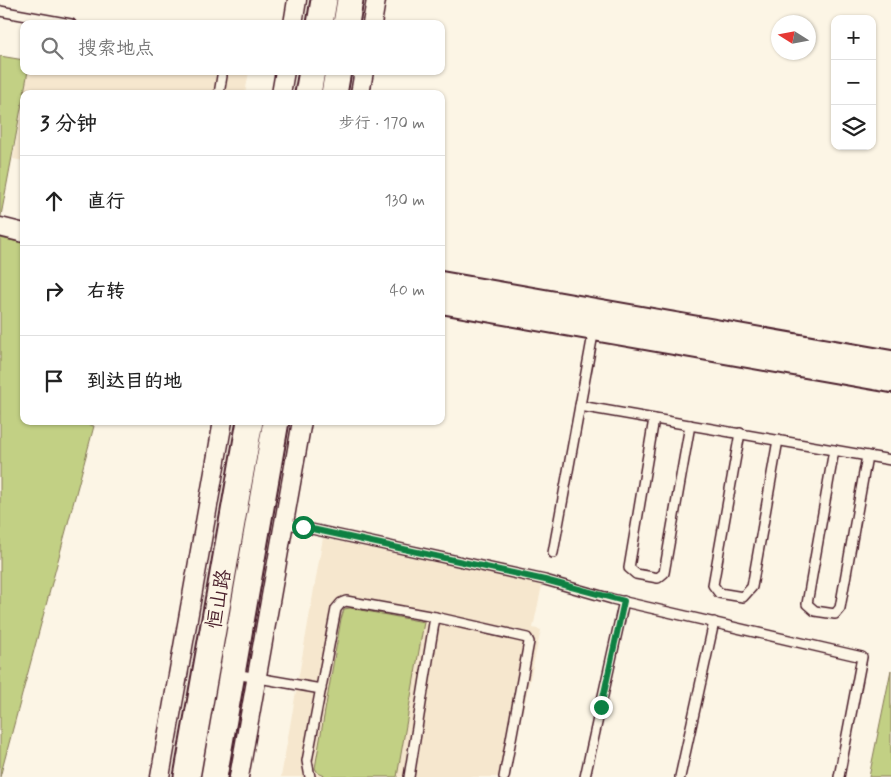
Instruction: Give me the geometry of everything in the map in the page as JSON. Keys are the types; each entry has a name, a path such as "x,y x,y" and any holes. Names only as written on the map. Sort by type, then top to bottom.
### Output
{"main road":[{"path":"321,20 324,0"},
{"path":"347,20 350,0"},
{"path":"309,90 311,75"},
{"path":"335,90 337,75"},
{"name":"恒山路","path":"187,777 249,425"},
{"name":"恒山路","path":"214,777 275,425"}],"street":[{"path":"294,20 297,0"},
{"path":"373,20 376,0"},
{"path":"281,90 284,75"},
{"path":"361,90 363,75"},
{"path":"0,228 20,232"},
{"path":"445,284 891,362"},
{"path":"445,303 891,381"},
{"path":"160,777 222,425"},
{"path":"239,777 301,425"}],"lane":[{"path":"0,11 49,20"},
{"path":"220,90 222,76"},
{"path":"553,553 594,329"},
{"path":"580,406 891,460"},
{"path":"654,419 629,568 636,574 658,578 664,573 690,425"},
{"path":"740,433 714,585 719,593 743,597 752,587 778,440"},
{"path":"834,450 807,604 815,611 835,614 840,608 867,456"},
{"path":"284,523 545,580 624,601 862,657 839,777"},
{"path":"310,777 307,761 336,609 341,603 346,601 435,617 527,638 529,642 504,777"},
{"path":"585,777 624,601"},
{"path":"409,777 435,617"},
{"path":"680,777 714,622"},
{"path":"232,673 321,689"}],"shaded area":[{"path":"27,75 248,75 246,90 25,90"},
{"path":"20,118 20,160 13,159"},
{"path":"323,538 542,585 533,628 541,630 508,777 281,777"}],"green space":[{"path":"0,56 20,59 20,75 27,75 24,90 20,90 20,114 0,221"},
{"path":"0,238 20,242 20,425 94,426 0,777"},
{"path":"350,608 424,622 397,777 327,777 318,773 315,768 341,619 344,609"},
{"path":"891,670 891,777 869,777"}],"route":[{"path":"303,527 545,580 624,601 601,707"}]}
